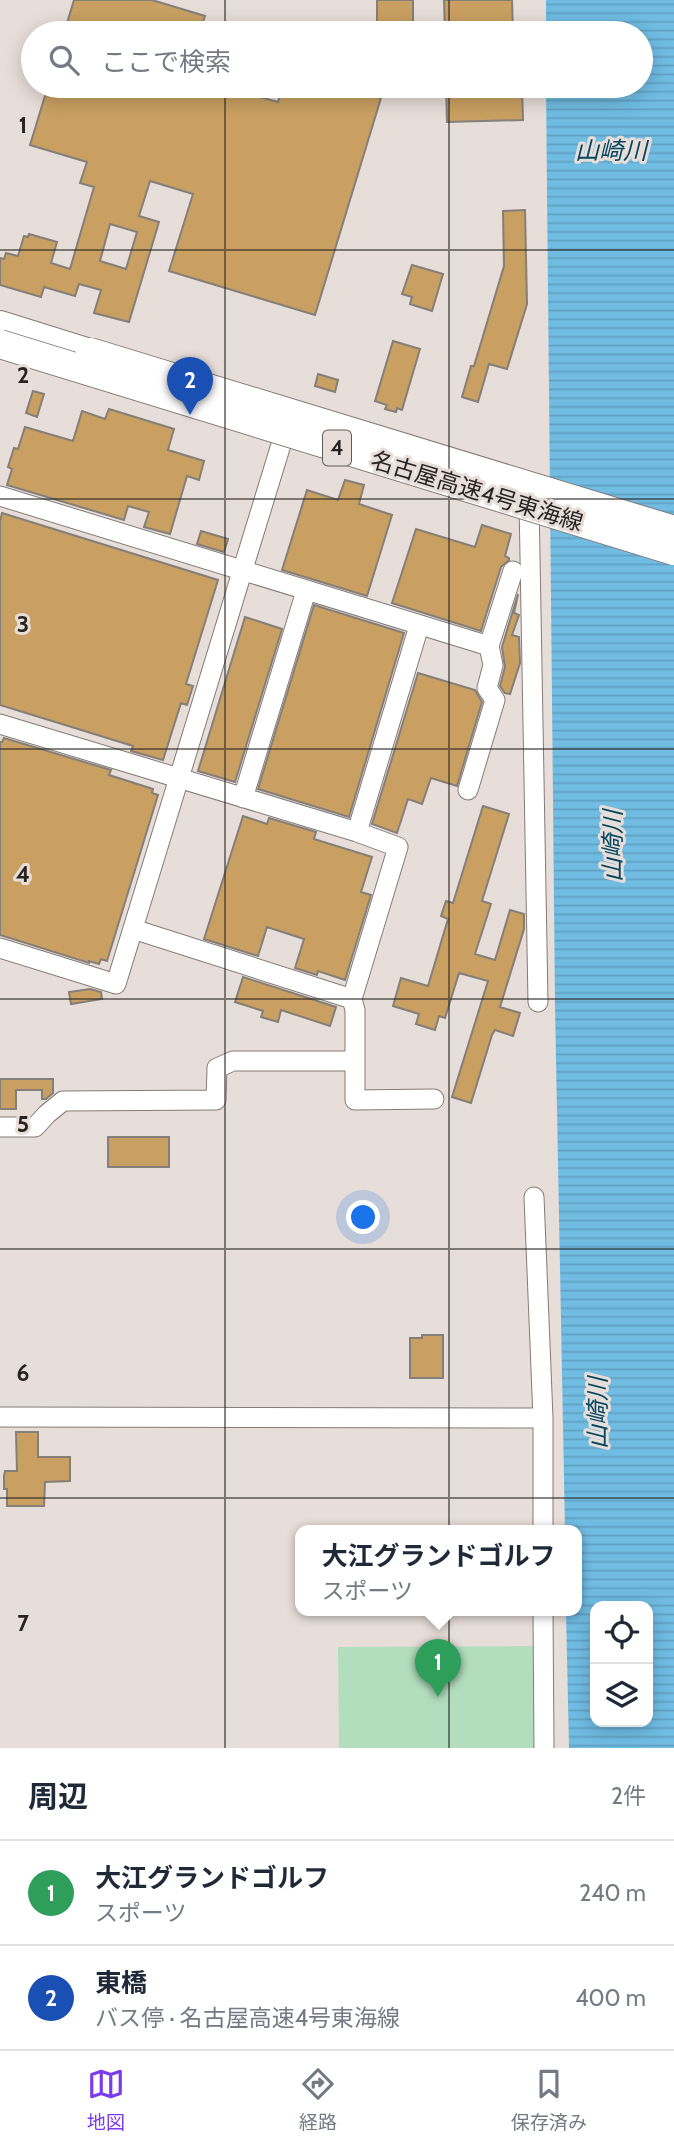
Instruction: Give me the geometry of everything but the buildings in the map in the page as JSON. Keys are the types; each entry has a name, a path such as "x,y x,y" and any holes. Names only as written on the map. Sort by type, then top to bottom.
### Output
{"highway":[{"name":"名古屋高速4号東海線","path":"0,324 674,532"},
{"name":"名古屋高速4号東海線","path":"0,344 674,548"}],"main road":[{"path":"0,324 674,548"},
{"path":"0,336 536,500 674,532"}],"street":[{"path":"0,948 116,984 287,425"},
{"path":"0,496 489,646"},
{"path":"536,500 538,1002"},
{"path":"468,790 495,700 487,688 494,665 489,646 513,571"},
{"path":"243,798 306,591"},
{"path":"357,832 419,626"},
{"path":"0,724 357,832 398,847 352,999 355,1010 355,1100 434,1099"},
{"path":"133,929 352,999"},
{"path":"0,1128 35,1127 63,1101 216,1100 217,1068 233,1061 355,1061"},
{"path":"534,1197 543,1418 543,1525"},
{"path":"0,1417 543,1418"},
{"path":"543,1616 544,1748"}],"green space":[{"path":"536,1646 538,1748 339,1748 338,1647"}],"water":[{"name":"山崎川","path":"546,0 674,0 674,1748 569,1748 566,1616 582,1616 582,1525 565,1525 555,1005 546,98 653,98 653,21 546,21"}],"place":[{"name":"東橋","path":"190,415"},
{"name":"大江グランドゴルフ","path":"438,1697"}]}
